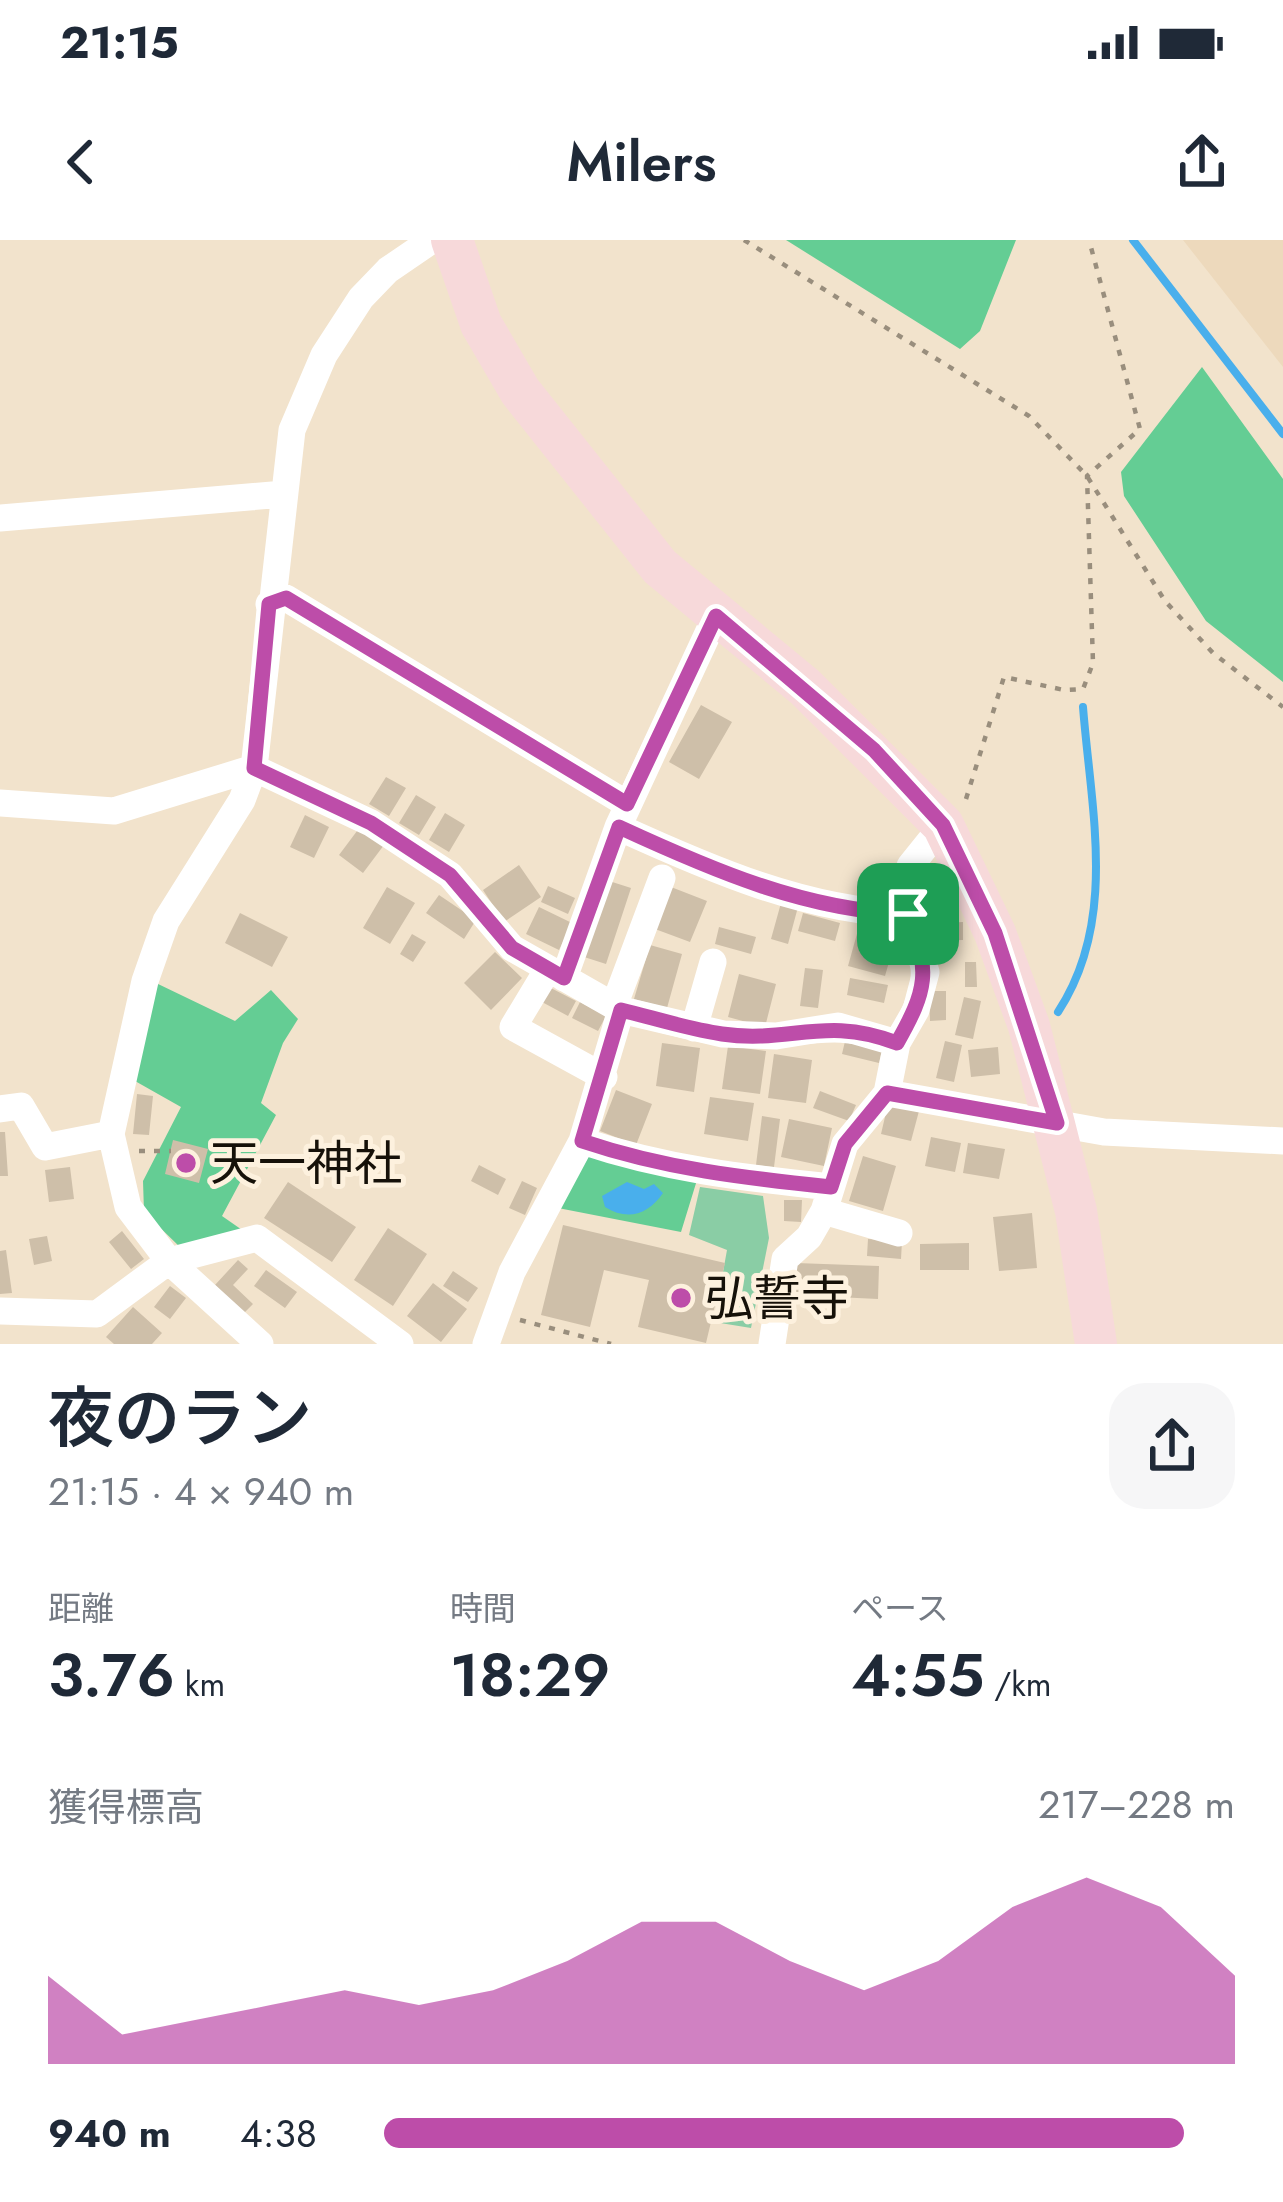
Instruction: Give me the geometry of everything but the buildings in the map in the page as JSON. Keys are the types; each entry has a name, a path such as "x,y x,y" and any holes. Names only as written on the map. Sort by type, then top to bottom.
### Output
{"main road":[{"path":"452,240 481,324 520,392 660,567 857,734 943,825 995,933 1057,1123 1096,1344"}],"street":[{"path":"260,1344 169,1261 128,1208 111,1133 145,981 166,921 242,800 254,768 292,430 324,355 361,298 388,270 432,240"},
{"path":"0,518 284,494"},
{"path":"269,604 286,598 696,862 852,913 908,914"},
{"path":"604,1076 513,1027 556,973 716,616"},
{"path":"0,803 114,811 254,768 371,823 450,875 512,948 618,1008 694,1028 776,1036 838,1026 897,1043"},
{"path":"772,1344 785,1259 809,1237 828,1199 845,1144 887,1093 897,1043 916,1010 926,972 908,914 910,866 943,825"},
{"path":"486,1344 512,1272 582,1141 604,1076 618,1008 662,878"},
{"path":"694,1028 713,962"},
{"path":"887,1093 1104,1132 1283,1141"},
{"path":"0,1109 21,1106 45,1147 111,1133"},
{"path":"582,1141 649,1164 828,1199 899,1233"},
{"path":"0,1311 97,1314 169,1261 257,1238 400,1344"},
{"path":"95,1344 97,1314"}],"path":[{"path":"744,240 1029,416 1087,476 1165,602 1213,653 1283,707"},
{"path":"1087,476 1140,429 1089,240"},
{"path":"943,825 964,806 1004,677 1064,690 1083,689 1094,663 1087,476"},
{"path":"497,1314 611,1344"}],"shaded area":[{"path":"1183,240 1283,240 1283,367"}],"green space":[{"path":"786,240 1016,240 980,331 960,349"},
{"path":"1202,367 1283,479 1283,682 1206,621 1124,496 1121,472"},
{"path":"156,983 235,1021 271,990 298,1019 283,1043 261,1103 276,1115 222,1216 245,1232 183,1250 144,1212 143,1181 181,1107 135,1081"},
{"path":"584,1150 697,1180 681,1232 558,1208"},
{"path":"700,1187 763,1196 769,1238 751,1328 714,1322 727,1250 689,1235"}],"water":[{"path":"627,1182 644,1189 654,1184 663,1193 637,1214 605,1207 602,1196"}],"waterway":[{"path":"1133,240 1283,434"},
{"path":"1058,1012 1077,977 1094,903 1094,825 1083,707"}],"place":[{"name":"天一神社","path":"186,1163"},
{"name":"弘誓寺","path":"681,1298"}],"route":[{"path":"286,598 627,804 716,616 874,750 943,825 995,933 1057,1123 887,1093 845,1144 831,1187 702,1174 649,1164 582,1141 621,1010 723,1034 776,1036 838,1026 897,1043 916,1010 926,972 908,914 852,913 696,862 619,827 564,978 512,948 450,875 371,823 254,768 269,604 286,598"}]}
